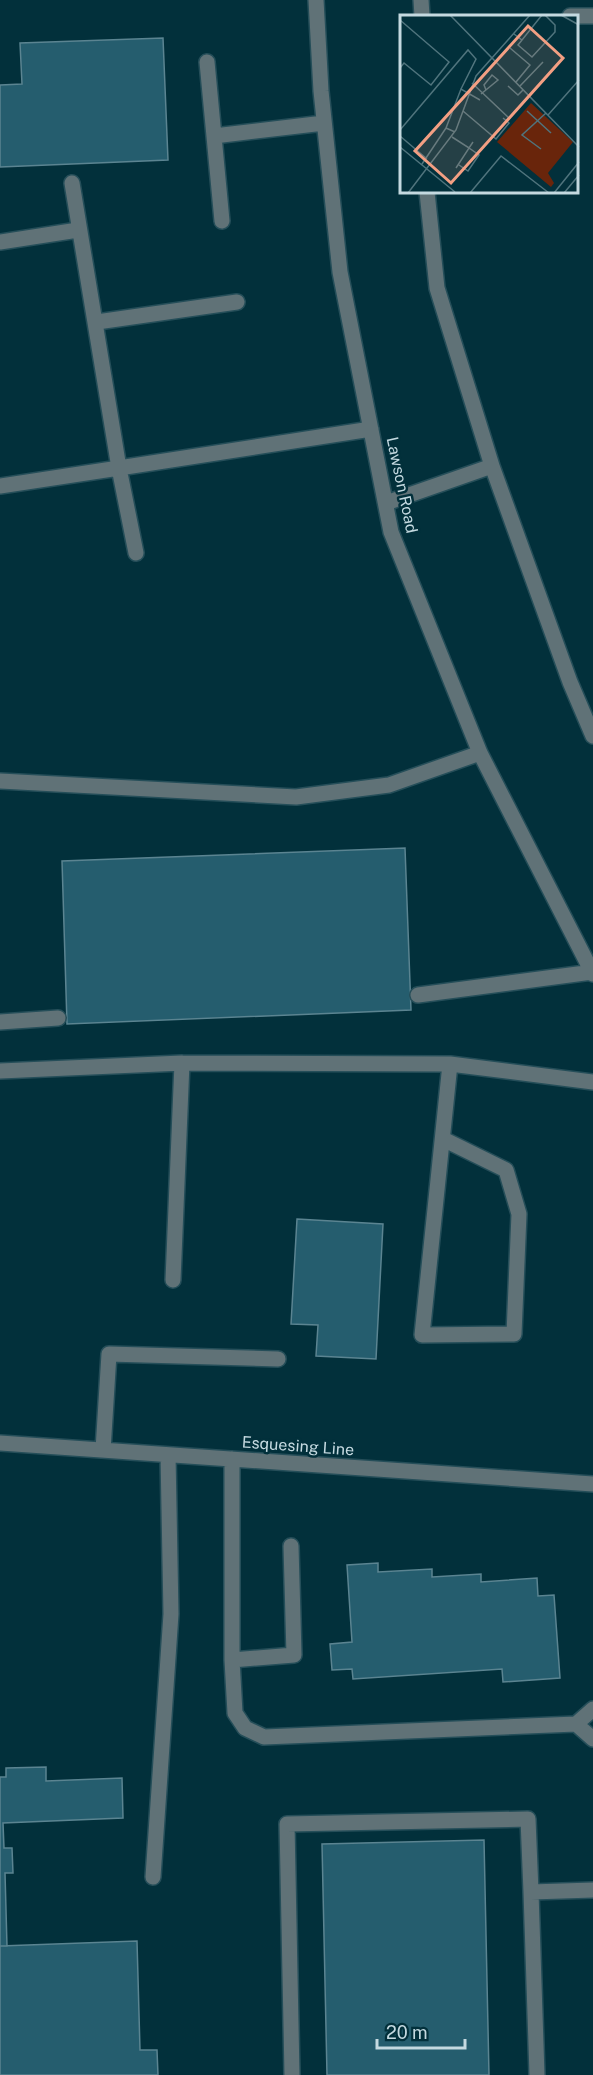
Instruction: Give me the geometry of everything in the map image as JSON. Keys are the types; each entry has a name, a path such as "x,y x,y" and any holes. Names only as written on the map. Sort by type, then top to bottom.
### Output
{"street":[{"name":"Lawson Road","path":"316,0 324,123 340,272 391,532 480,753 593,973"},
{"path":"421,0 422,15"},
{"path":"207,62 222,221"},
{"path":"214,136 324,123"},
{"path":"72,183 78,230 97,322 119,468 136,553"},
{"path":"427,194 437,288 492,466 570,682 593,736"},
{"path":"0,242 78,230"},
{"path":"97,322 237,302"},
{"path":"0,486 371,429"},
{"path":"386,503 492,466"},
{"path":"0,781 296,797 389,785 480,753"},
{"path":"418,995 593,973"},
{"path":"0,1022 58,1018"},
{"path":"173,1280 182,1063"},
{"path":"0,1071 182,1063 450,1064 593,1082"},
{"path":"443,1139 506,1170 519,1214 514,1334 422,1335 450,1064"},
{"path":"103,1450 109,1354 278,1359"},
{"name":"Esquesing Line","path":"0,1443 593,1484"},
{"path":"153,1877 171,1614 168,1455"},
{"path":"232,1459 232,1660 235,1713 245,1728 264,1737 576,1724 593,1708"},
{"path":"232,1660 294,1655 291,1546"},
{"path":"576,1724 593,1739"},
{"path":"292,2075 287,1824 528,1819 537,2075"},
{"path":"531,1892 593,1890"}],"building":[{"path":"163,38 168,160 0,167 0,85 22,84 20,43"},
{"path":"405,848 411,1010 67,1024 62,861"},
{"path":"297,1219 383,1224 376,1359 316,1356 318,1325 291,1324"},
{"path":"378,1563 378,1572 432,1569 432,1577 481,1574 481,1582 537,1578 538,1596 554,1595 560,1678 503,1682 502,1669 353,1679 352,1669 332,1670 330,1644 352,1642 347,1565"},
{"path":"46,1767 46,1781 122,1778 123,1818 3,1823 4,1848 12,1848 13,1873 5,1873 7,1946 0,1946 0,1777 6,1777 6,1768"},
{"path":"484,1840 489,2075 327,2075 322,1844"},
{"path":"137,1941 140,2050 157,2050 158,2075 0,2075 0,1946"}]}
